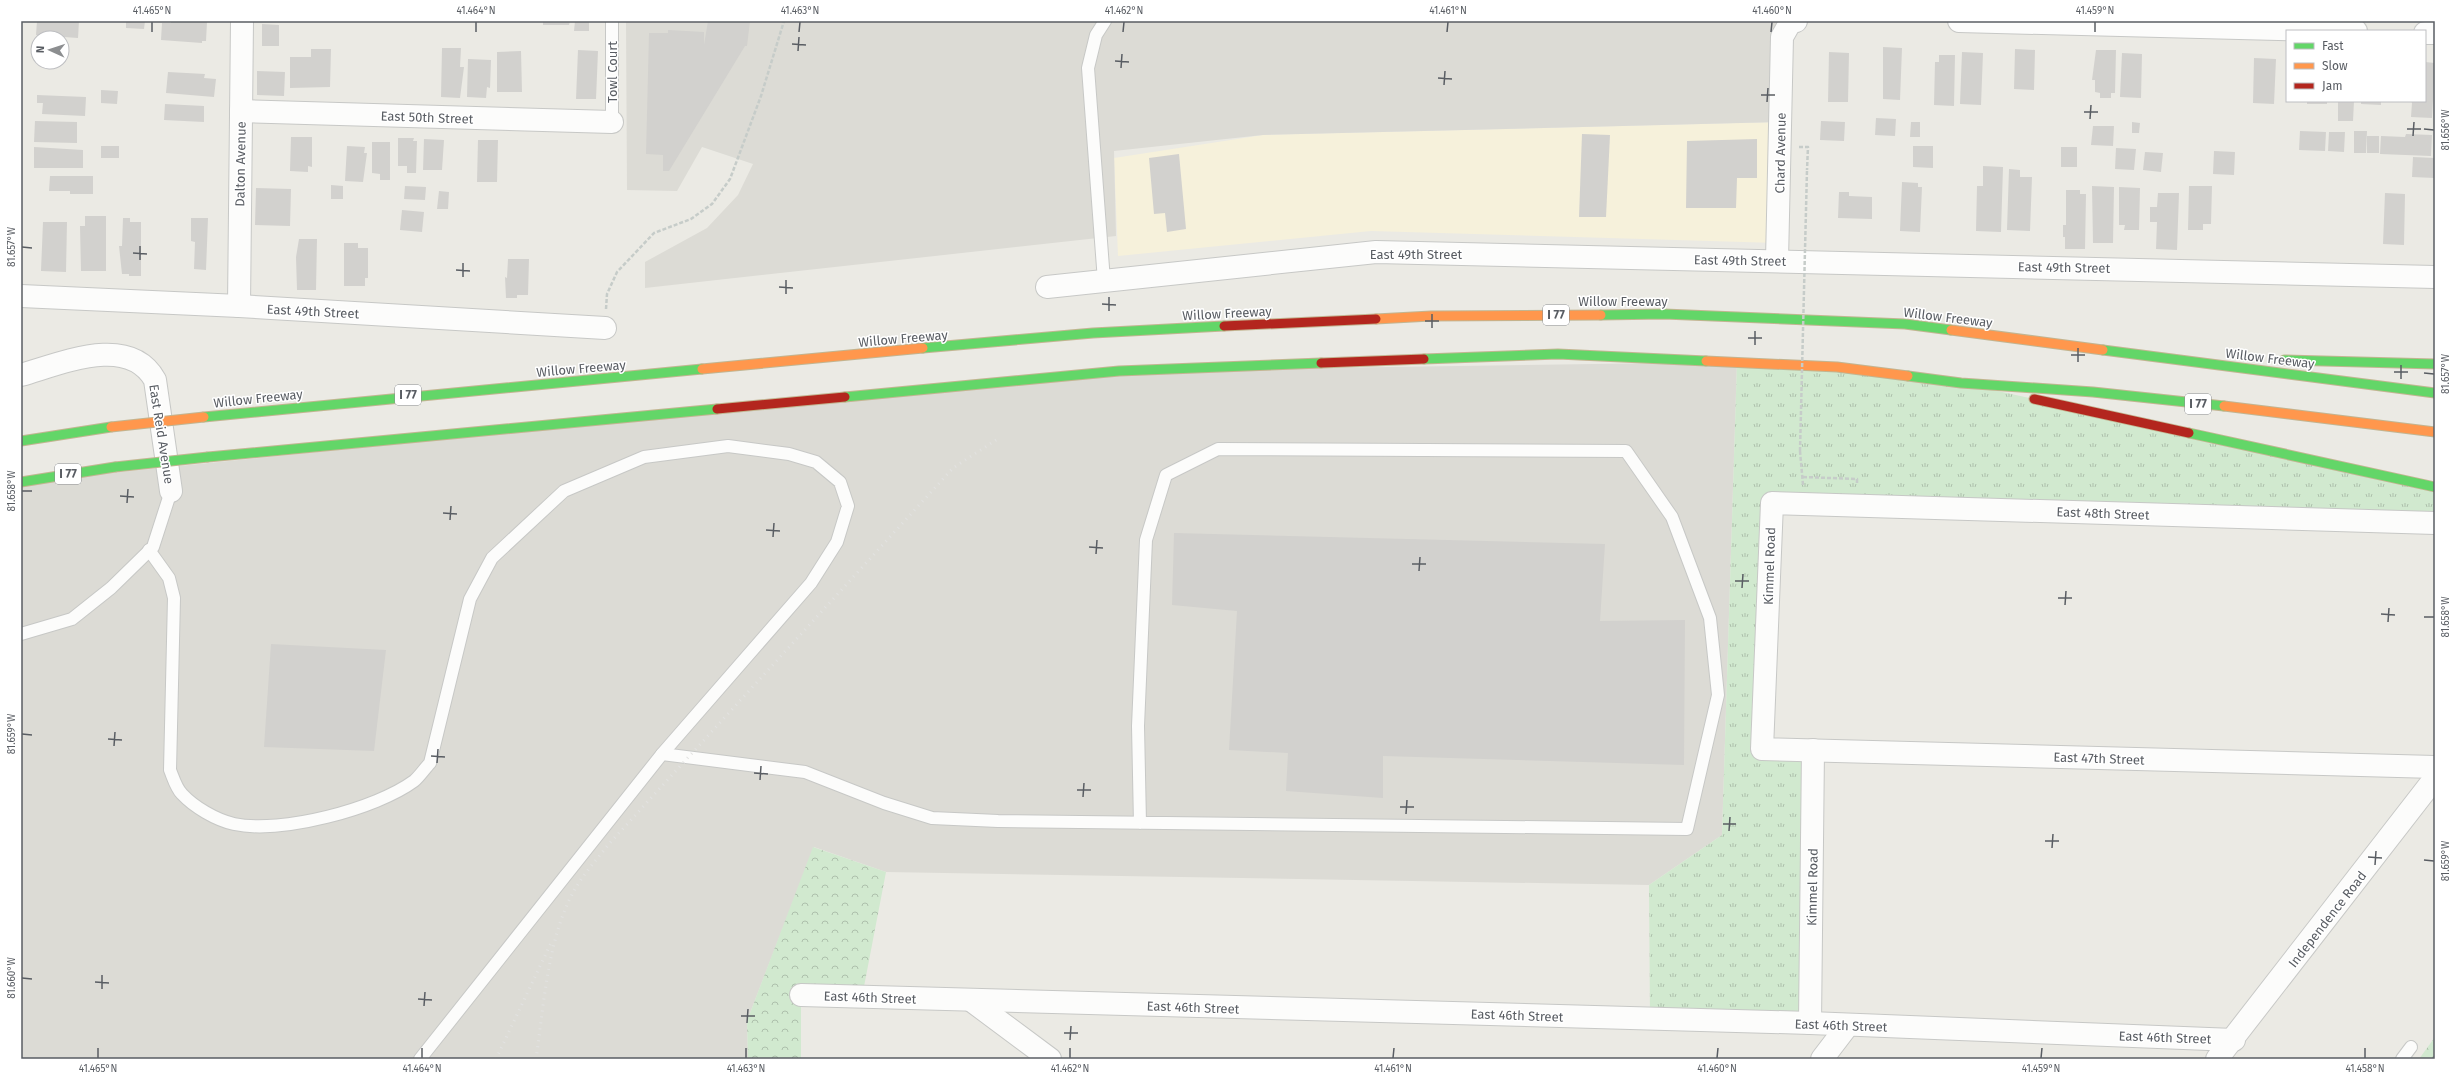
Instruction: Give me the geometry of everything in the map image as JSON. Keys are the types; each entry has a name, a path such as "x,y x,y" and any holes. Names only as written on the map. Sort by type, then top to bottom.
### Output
{"highway":[{"name":"Willow Freeway","path":"21,441 111,427 414,395 1093,333 1439,316 1664,314 1905,324 2435,393"},
{"name":"I 77","path":"21,482 115,467 1119,371 1558,354 1837,367 1961,383 2101,393 2435,432"},
{"path":"2166,357 2253,360"},
{"path":"2277,360 2435,364"},
{"path":"1961,383 2435,487"}],"street":[{"name":"Dalton Avenue","path":"239,306 242,21"},
{"path":"1960,21 2185,24 2332,30"},
{"name":"Chard Avenue","path":"1777,260 1782,37 1793,22"},
{"name":"East 50th Street","path":"241,111 612,122"},
{"name":"East 49th Street","path":"1047,287 1376,252 1777,260 2435,277"},
{"name":"East 49th Street","path":"21,296 239,306 606,319"},
{"name":"East Reid Avenue","path":"21,375 98,354 127,357 146,365 155,380 171,491"},
{"name":"East 48th Street","path":"1772,503 2435,523"},
{"name":"Kimmel Road","path":"1762,749 1772,503"},
{"name":"East 47th Street","path":"1762,749 2435,767"},
{"name":"Kimmel Road","path":"1810,1023 1813,750"},
{"name":"Independence Road","path":"2217,1059 2234,1040 2435,778"},
{"name":"East 46th Street","path":"801,995 972,1001 1810,1023 2234,1040"},
{"path":"972,1001 1050,1059"},
{"path":"1822,1059 1848,1025"}],"lane":[{"name":"Towl Court","path":"612,21 612,122"},
{"path":"1104,280 1088,68 1096,35 1105,21"},
{"path":"149,550 169,578 174,598 170,770 181,794 205,812 234,824 267,826 322,819 381,800 414,780 430,763 470,599 492,558 564,491 644,457 728,446 789,454 816,462 840,482 848,506 837,542 811,583 662,754 420,1059"},
{"path":"662,754 805,772 884,803 932,818 998,821 1140,823 1687,829 1718,695 1710,618 1672,517 1626,451 1218,449 1166,474 1146,540 1138,726 1140,823"},
{"path":"21,634 72,619 111,588 153,547 171,491"},
{"path":"2402,1059 2411,1048"}],"path":[{"path":"606,319 607,294 618,272 654,233 692,219 712,204 730,179 761,96 784,21"},
{"path":"1795,147 1808,147 1800,451 1803,477 1857,479 1856,491"}],"shaded area":[{"path":"626,21 1783,21 1780,122 1263,135 1114,151 1116,236 645,288 645,262 707,228 738,195 753,164 702,147 677,191 627,190"},
{"path":"1780,122 1777,243 1371,231 1118,256 1114,158 1263,135"},
{"path":"1737,362 1722,835 1649,885 886,872 814,847 747,1021 748,1059 21,1059 21,482 1119,371"}],"green space":[{"path":"1737,362 1961,383 2435,487 2435,523 1772,503 1762,749 1813,750 1810,1023 1650,1019 1649,885 1722,835"},
{"path":"813,847 886,872 862,997 801,995 801,1059 748,1059 747,1021"},
{"path":"2435,1037 2435,1059 2419,1059"}],"building":[{"path":"37,21 79,21 78,38 70,37 70,30 36,30"},
{"path":"126,21 145,21 144,29 126,28"},
{"path":"171,21 207,22 206,41 202,41 202,43 161,40 162,23 171,23"},
{"path":"543,21 570,21 569,25 543,25"},
{"path":"575,21 589,21 589,31 574,31"},
{"path":"708,21 750,21 747,46 745,46 669,171 663,171 663,155 646,154 649,33 668,33 668,30 704,32 704,45"},
{"path":"262,24 279,25 279,46 262,46"},
{"path":"1883,47 1902,48 1900,100 1883,99"},
{"path":"442,48 461,48 460,67 464,67 460,98 441,97"},
{"path":"311,49 331,49 330,87 290,88 290,57 311,57"},
{"path":"2015,49 2035,50 2034,90 2014,89"},
{"path":"578,50 598,51 596,99 576,99"},
{"path":"2096,50 2116,50 2115,93 2111,93 2111,98 2100,98 2100,93 2095,92 2095,80 2092,80"},
{"path":"521,51 522,92 497,92 497,52"},
{"path":"1829,52 1849,53 1848,102 1828,102"},
{"path":"1962,52 1983,53 1981,105 1960,104"},
{"path":"2122,53 2142,54 2141,98 2120,97"},
{"path":"1939,55 1955,55 1954,106 1934,105 1935,62 1939,62"},
{"path":"2254,58 2276,59 2274,104 2253,103"},
{"path":"468,59 491,60 490,88 487,87 486,98 467,97"},
{"path":"2426,62 2435,63 2432,118 2411,117 2412,103 2426,102"},
{"path":"257,71 285,72 284,96 257,95"},
{"path":"168,72 205,74 204,78 216,79 214,97 166,93"},
{"path":"101,90 118,91 117,104 101,103"},
{"path":"37,95 86,97 85,116 42,114 43,103 37,103"},
{"path":"2307,102 2327,102 2327,104 2307,104"},
{"path":"2338,102 2354,102 2353,121 2338,121"},
{"path":"2361,102 2381,102 2381,105 2361,104"},
{"path":"165,104 204,106 204,122 164,120"},
{"path":"1876,118 1896,119 1895,136 1875,135"},
{"path":"35,121 77,122 77,143 34,142"},
{"path":"1821,121 1845,122 1844,141 1820,140"},
{"path":"1911,122 1920,122 1920,137 1910,137"},
{"path":"2132,122 2140,123 2139,133 2132,133"},
{"path":"2093,126 2114,126 2113,146 2091,145"},
{"path":"2300,131 2326,132 2325,151 2299,150"},
{"path":"2354,131 2367,131 2366,153 2354,153"},
{"path":"2329,132 2345,132 2344,152 2328,151"},
{"path":"1582,134 1610,135 1606,217 1579,217"},
{"path":"2406,134 2432,135 2431,156 2380,154 2381,136 2405,137"},
{"path":"2367,136 2379,136 2379,153 2367,153"},
{"path":"291,137 312,137 312,167 308,166 308,172 290,171"},
{"path":"398,138 414,138 413,141 417,141 416,173 407,173 407,166 398,166"},
{"path":"424,139 444,140 442,170 423,170"},
{"path":"1757,139 1757,178 1737,178 1736,208 1686,208 1687,141"},
{"path":"478,140 498,140 497,182 477,182"},
{"path":"372,142 390,142 390,180 380,180 380,174 372,173"},
{"path":"101,146 119,146 119,158 101,158"},
{"path":"347,146 365,147 364,153 367,153 363,182 345,181"},
{"path":"1913,146 1933,146 1933,168 1913,167"},
{"path":"34,147 83,150 83,168 34,168"},
{"path":"2061,147 2077,147 2077,167 2061,167"},
{"path":"2116,148 2136,149 2134,170 2115,169"},
{"path":"2214,151 2235,152 2234,175 2213,174"},
{"path":"2145,152 2163,153 2161,172 2143,170"},
{"path":"1179,154 1186,229 1167,232 1165,213 1154,214 1149,158"},
{"path":"2413,157 2435,158 2435,178 2412,177"},
{"path":"1983,166 2003,167 2001,232 1976,231 1977,186 1983,186"},
{"path":"2009,169 2020,170 2020,177 2032,177 2030,231 2007,230"},
{"path":"50,176 93,176 93,194 70,194 70,191 49,191"},
{"path":"1902,182 1918,183 1918,187 1922,187 1920,232 1900,231"},
{"path":"331,185 343,186 343,199 331,199"},
{"path":"405,186 426,187 425,200 404,199"},
{"path":"2092,186 2114,187 2113,243 2093,243"},
{"path":"2189,186 2212,186 2211,224 2203,224 2203,230 2188,230"},
{"path":"2119,187 2140,188 2139,230 2124,230 2125,225 2119,225"},
{"path":"256,188 291,189 290,226 255,225"},
{"path":"2066,190 2080,190 2080,194 2086,194 2085,249 2065,249 2063,225 2066,225"},
{"path":"439,191 449,192 448,209 437,209"},
{"path":"1839,192 1849,192 1849,196 1872,197 1872,219 1838,218"},
{"path":"2158,193 2179,193 2177,250 2156,249 2157,222 2150,222 2150,207 2157,207"},
{"path":"2385,193 2405,194 2404,245 2383,244"},
{"path":"402,210 424,212 422,232 400,230"},
{"path":"85,216 106,216 106,271 81,271 80,226 85,226"},
{"path":"123,218 130,218 130,222 141,222 141,276 129,276 129,274 122,274 119,246 122,246"},
{"path":"191,218 208,218 206,270 194,269 195,242 191,241"},
{"path":"43,222 67,222 66,272 41,271"},
{"path":"299,239 317,239 316,290 297,290 296,257"},
{"path":"344,243 358,243 358,248 368,248 368,278 365,278 365,286 344,286"},
{"path":"508,259 529,259 528,295 517,295 517,298 506,298 505,277 507,278"},
{"path":"1174,533 1605,544 1600,621 1685,620 1684,765 1383,756 1383,798 1286,791 1288,753 1229,750 1237,611 1172,605"},
{"path":"271,644 386,650 374,751 264,747"}],"railway":[{"path":"536,1059 545,992 554,946 568,903 585,874 608,845 953,468 999,438"},
{"path":"496,1059 551,943"}],"traffic: fast":[{"path":"1601,315 1664,314 1905,324 1951,330"},
{"path":"923,348 1093,333 1224,326"},
{"path":"2103,350 2435,393"},
{"path":"1424,359 1558,354 1706,361"},
{"path":"2284,360 2435,364"},
{"path":"845,397 1119,371 1321,363"},
{"path":"204,417 702,369"},
{"path":"1908,376 1961,383 2093,392 2224,406"},
{"path":"208,457 717,409"},
{"path":"21,441 111,427"},
{"path":"2189,433 2435,487"},
{"path":"115,467 208,457"},
{"path":"21,482 115,467"}],"traffic: slow":[{"path":"1376,319 1431,316 1601,315"},
{"path":"1951,330 2103,350"},
{"path":"702,369 923,348"},
{"path":"1706,361 1837,367 1908,376"},
{"path":"2224,406 2435,432"},
{"path":"111,427 204,417"}],"traffic: jam":[{"path":"1224,326 1376,319"},
{"path":"1321,363 1424,359"},
{"path":"717,409 845,397"},
{"path":"2034,399 2189,433"}]}
